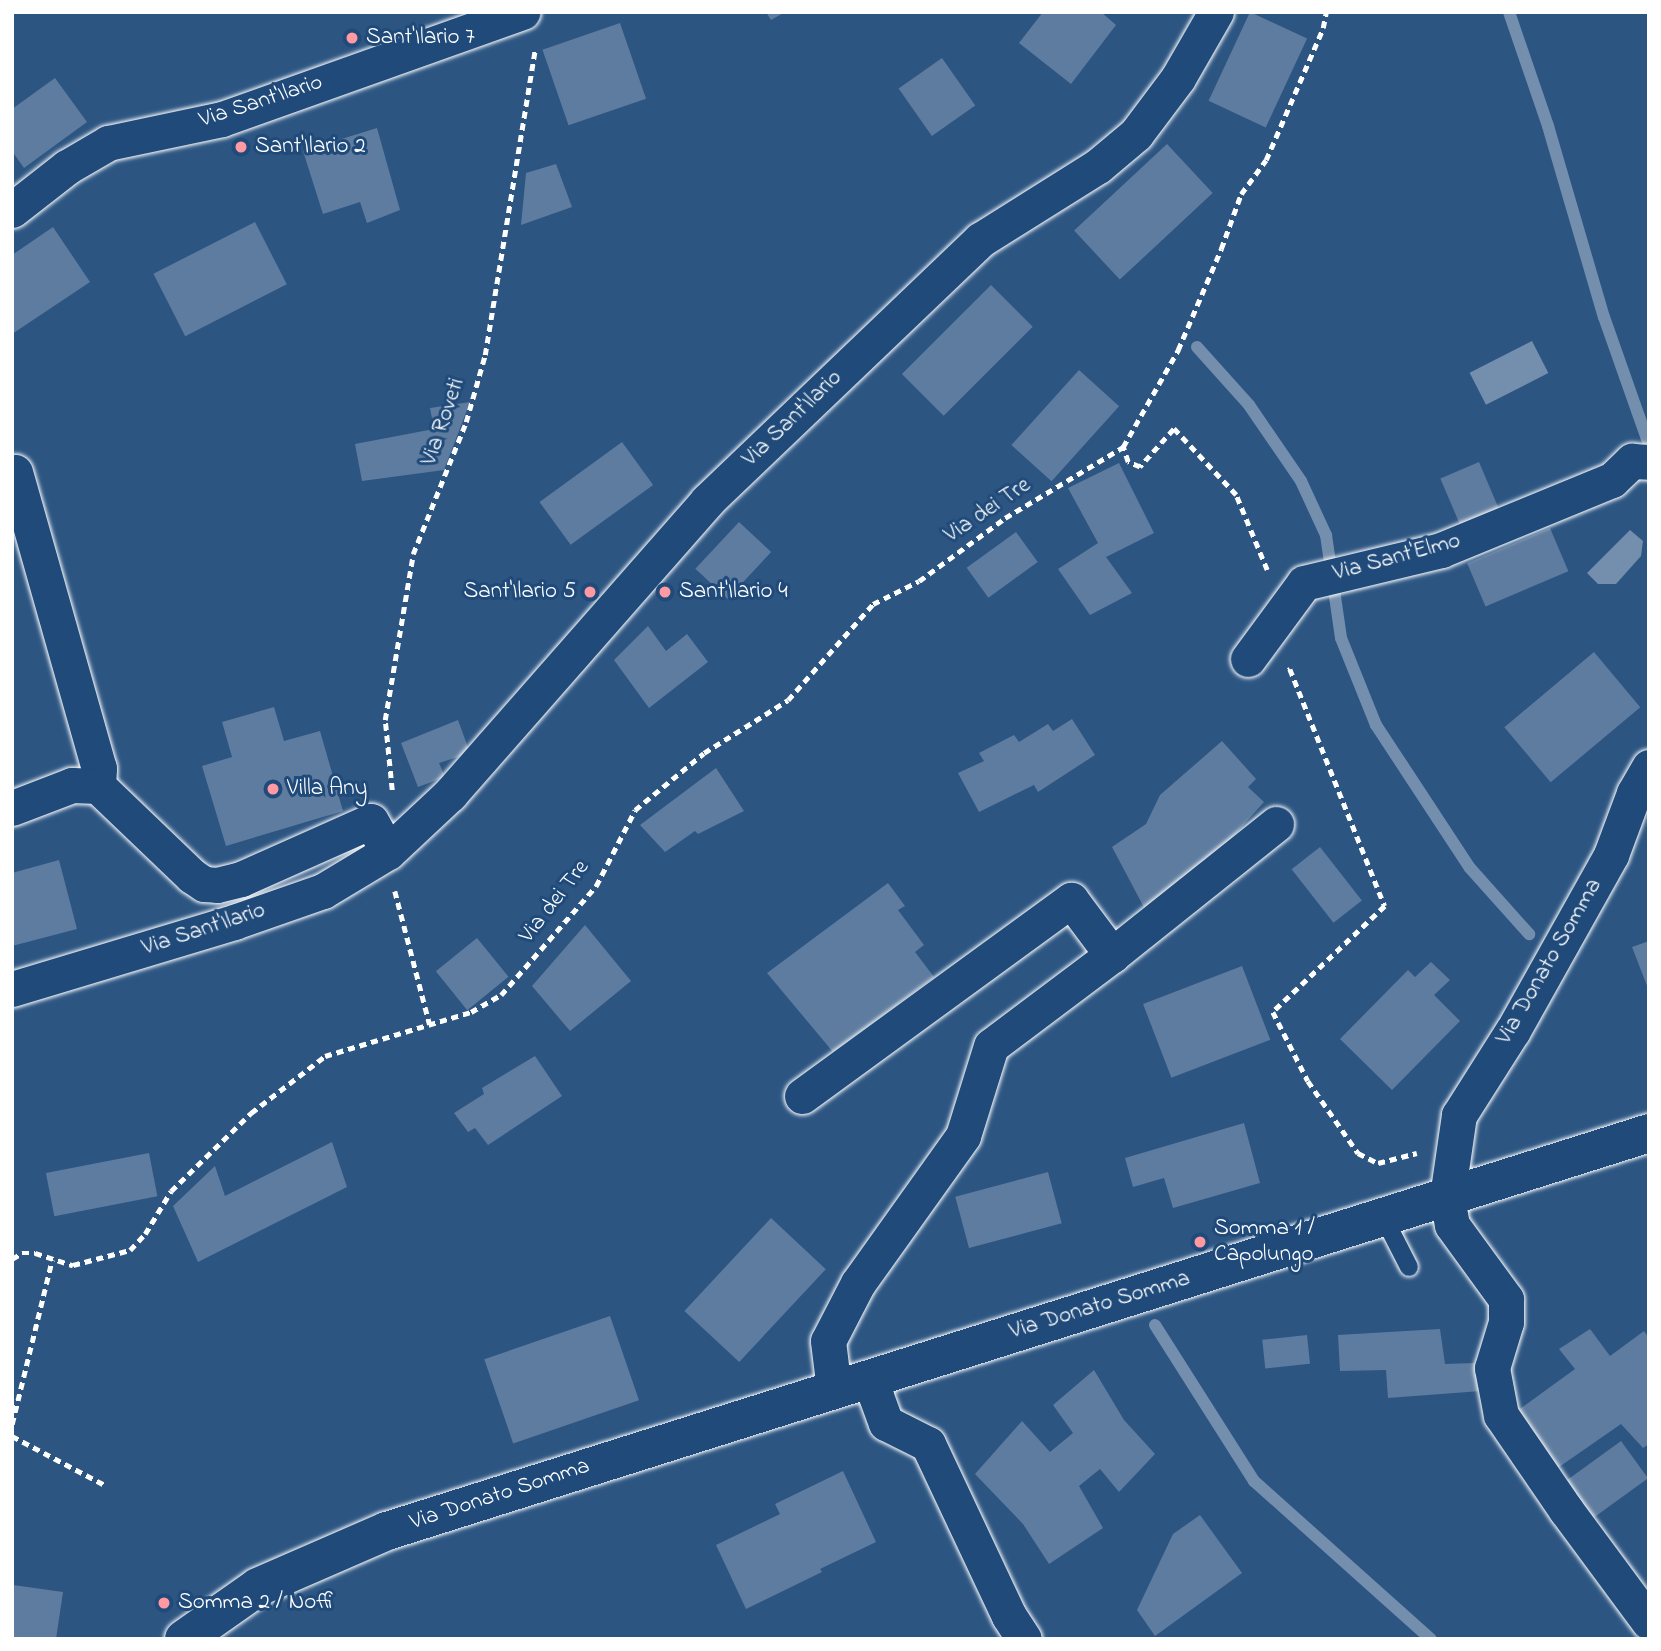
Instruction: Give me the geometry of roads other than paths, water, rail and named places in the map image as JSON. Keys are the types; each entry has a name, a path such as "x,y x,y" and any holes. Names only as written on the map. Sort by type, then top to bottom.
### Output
{"main road":[{"name":"Via Donato Somma","path":"184,1639 258,1587 387,1531 1649,1133"}],"street":[{"name":"Via Sant'Ilario","path":"12,989 234,922 390,865 697,512 747,463 980,240 1098,166 1136,134 1178,78 1216,12"},
{"name":"Via Sant'Ilario","path":"12,210 66,167 108,143 222,119 529,26"},
{"name":"Via Sant'Elmo","path":"1248,659 1304,583 1441,550 1612,480 1632,461 1649,462"},
{"path":"12,808 72,785 98,786 99,768 15,472"},
{"name":"Via Donato Somma","path":"1447,1197 1459,1115 1513,1030 1611,855 1634,793 1649,767"},
{"name":"Via Sant'Ilario","path":"98,786 192,876 204,884 217,886 242,879 371,821 390,865"},
{"path":"834,1390 828,1341 858,1283 963,1136 991,1046 1112,955 1276,824"},
{"path":"802,1096 1071,900 1112,955"},
{"path":"1447,1197 1452,1225 1506,1299 1506,1322 1492,1368 1502,1415 1566,1510 1649,1622"},
{"path":"873,1377 876,1396 886,1423 928,1444 1009,1616 1024,1639"}],"lane":[{"path":"1384,1218 1409,1267"}],"water":[{"path":"1532,341 1548,373 1486,405 1470,373"},
{"path":"1630,530 1643,541 1641,556 1616,584 1598,584 1587,573"}],"waterway":[{"path":"1509,12 1548,126 1604,317 1649,445"},
{"path":"1197,347 1249,405 1301,481 1326,535 1341,638 1376,725 1470,868 1529,934"},
{"path":"1155,1325 1254,1481 1431,1639"}],"place":[{"name":"Sant'Ilario 7","path":"352,38"},
{"name":"Sant'Ilario 2","path":"241,147"},
{"name":"Sant'Ilario 5","path":"590,592"},
{"name":"Sant'Ilario 4","path":"665,592"},
{"name":"Villa Any","path":"273,789"},
{"name":"Somma 1 / Capolungo","path":"1200,1242"},
{"name":"Somma 2 / Noffi","path":"164,1603"}]}
